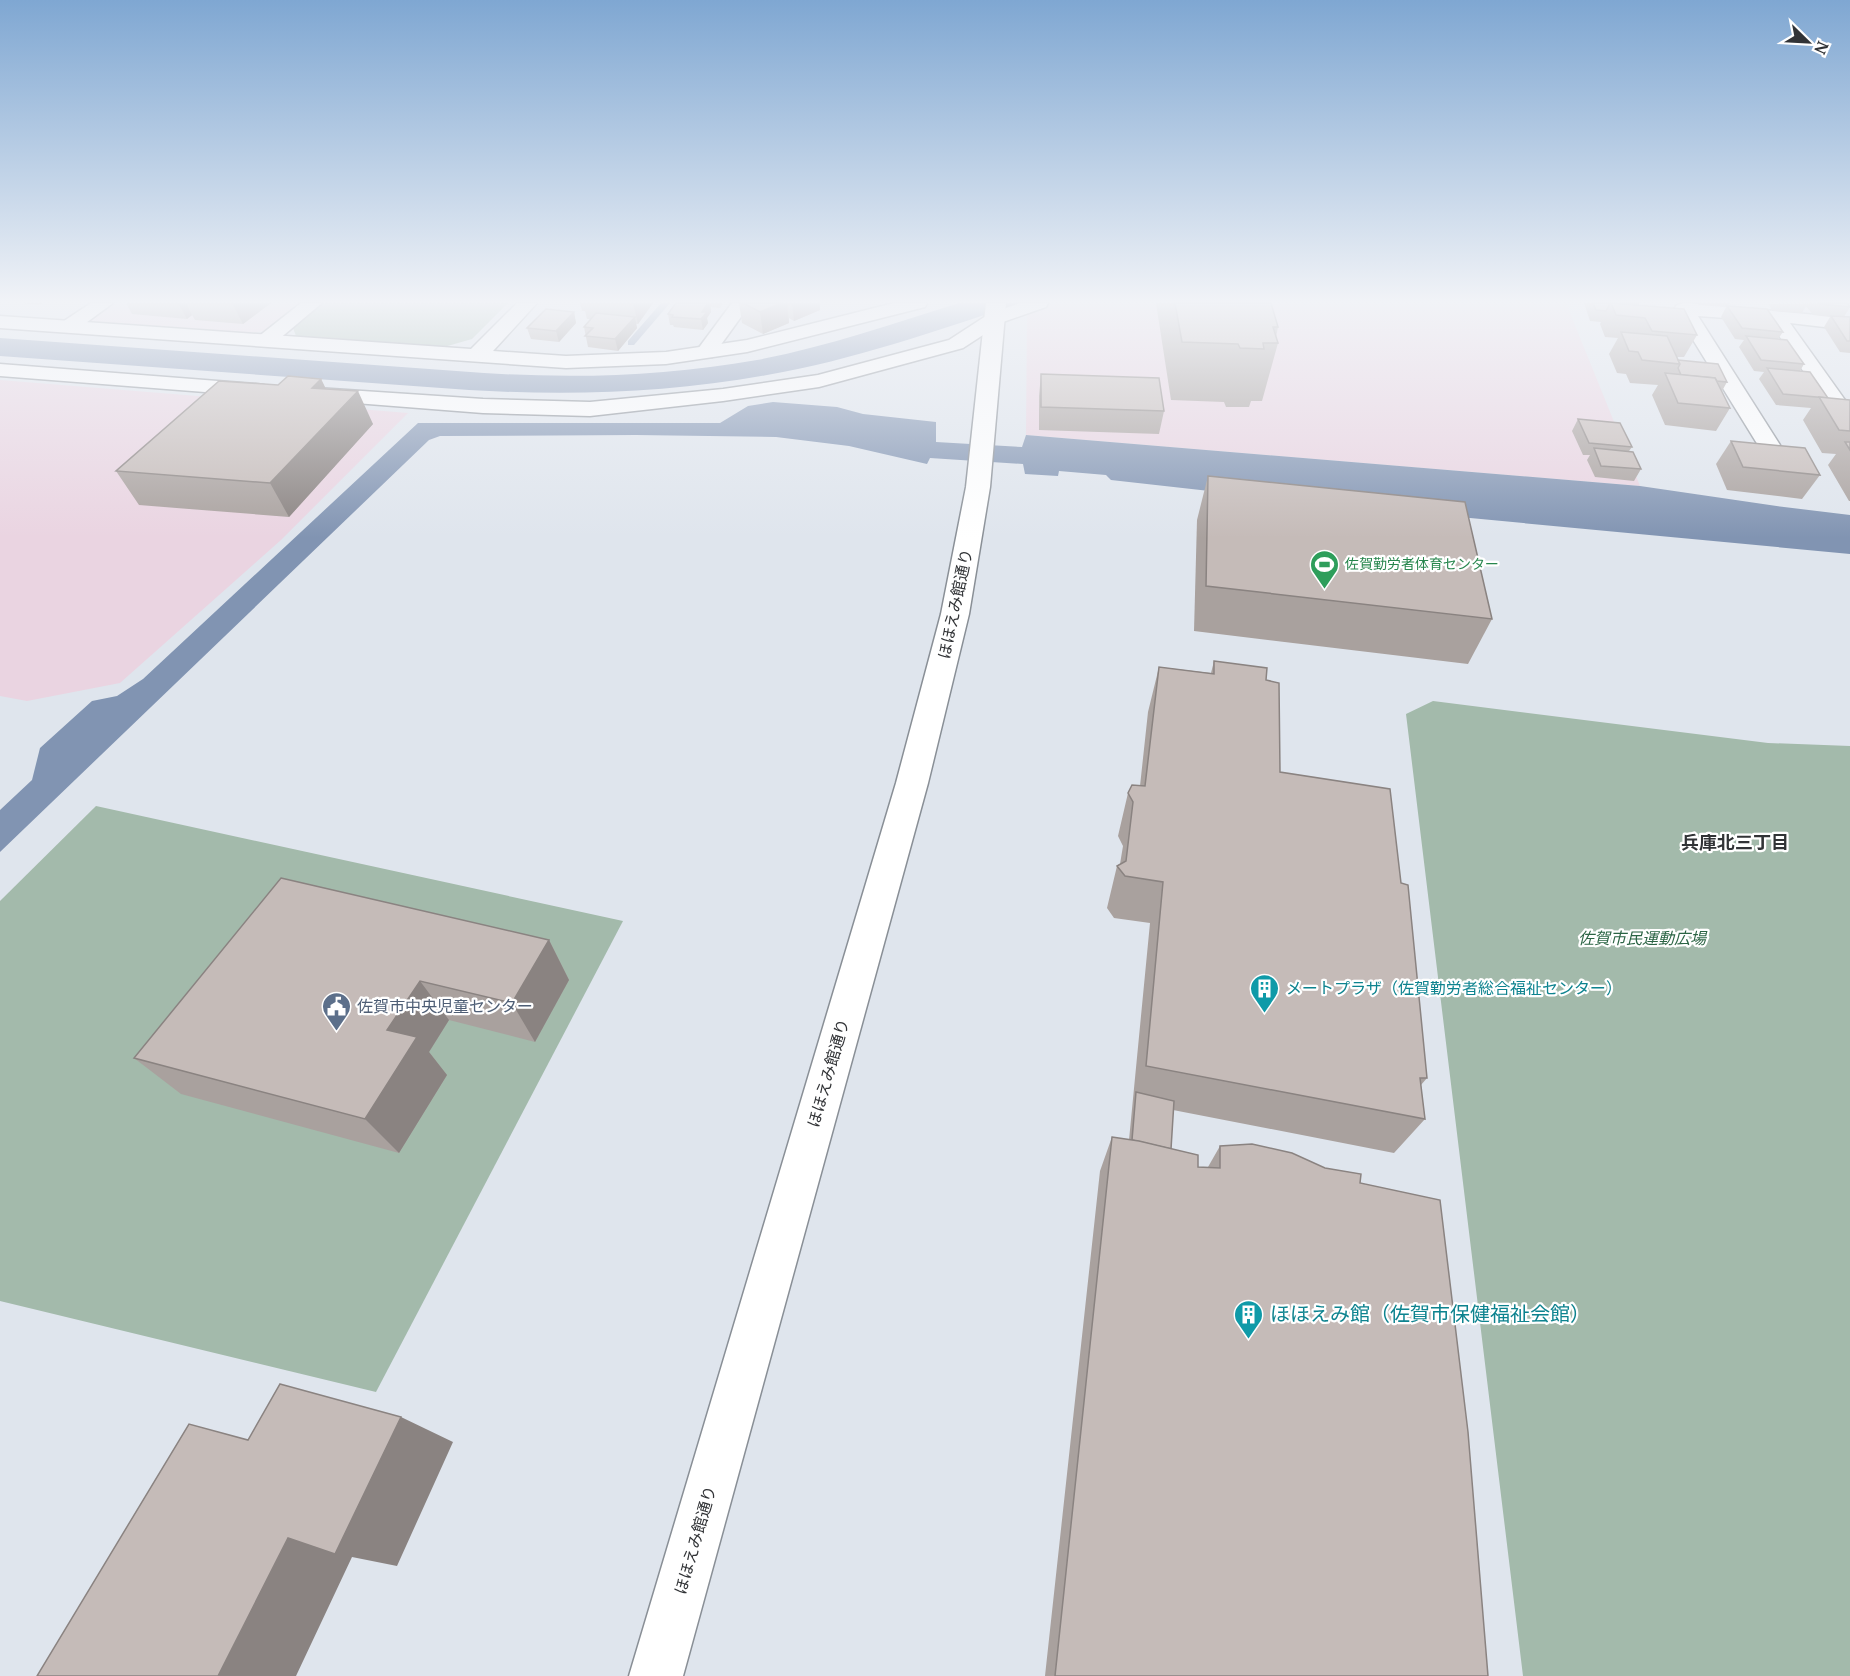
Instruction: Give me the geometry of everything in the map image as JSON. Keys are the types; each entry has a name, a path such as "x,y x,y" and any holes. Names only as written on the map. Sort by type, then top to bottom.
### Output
{"street":[{"path":"146,381 483,406 590,409 712,396 817,381"},
{"name":"ほほえみ館通り","path":"656,1676 912,783 955,614 982,453 989,381"},
{"path":"1729,381 1768,445"},
{"path":"1821,381 1844,414 1850,415"}],"shaded area":[{"path":"0,381 408,413 281,540 120,683 27,701 0,696"},
{"path":"1026,381 1598,381 1640,486 1026,435"}],"green space":[{"name":"佐賀市民運動広場","path":"1433,701 1768,743 1850,746 1850,1676 1523,1676 1406,714"},
{"path":"96,806 623,921 376,1392 0,1301 0,901"}],"water":[{"path":"348,381 728,381 618,392 544,393"},
{"path":"773,402 837,407 863,414 936,422 936,442 1022,447 1026,435 1640,486 1850,515 1850,554 1343,506 1111,480 1106,475 1059,471 1058,476 1025,474 1023,464 930,458 927,464 849,446 776,437 440,436 429,440 0,852 0,810 32,780 40,748 92,701 117,696 143,679 418,423 720,423 748,406"}],"building":[{"path":"219,381 278,385 282,381 319,381 312,388 358,391 270,483 116,471"},
{"path":"1041,381 1159,381 1164,411 1041,407"},
{"path":"1669,381 1717,381 1730,408 1678,403"},
{"path":"1775,381 1816,381 1828,398 1783,394"},
{"path":"1819,397 1850,400 1850,431 1839,430"},
{"path":"1578,419 1620,423 1632,447 1589,443"},
{"path":"1731,441 1805,448 1820,475 1743,467"},
{"path":"1594,448 1633,452 1641,469 1601,466"},
{"path":"1208,476 1465,502 1492,619 1206,586"},
{"name":"メートプラザ（佐賀勤労者総合福祉センター）","path":"1214,661 1267,668 1266,680 1279,683 1280,772 1390,789 1401,883 1408,885 1427,1078 1420,1078 1425,1119 1146,1066 1163,882 1125,876 1117,866 1126,861 1133,802 1128,793 1132,785 1145,786 1159,667 1214,674"},
{"name":"佐賀市中央児童センター","path":"281,878 549,940 512,1003 420,981 387,1030 417,1037 365,1119 134,1058"},
{"path":"1136,1092 1174,1101 1171,1149 1132,1140"},
{"name":"ほほえみ館（佐賀市保健福祉会館）","path":"1112,1137 1198,1155 1198,1167 1220,1168 1220,1146 1252,1144 1292,1153 1325,1168 1361,1174 1360,1183 1440,1200 1468,1432 1488,1676 1055,1676"},
{"path":"280,1384 401,1417 335,1554 288,1538 218,1676 37,1676 189,1424 248,1440"}],"place":[{"name":"佐賀勤労者体育センター","path":"1324,590"},
{"name":"メートプラザ（佐賀勤労者総合福祉センター）","path":"1265,1014"},
{"name":"佐賀市中央児童センター","path":"336,1032"},
{"name":"ほほえみ館（佐賀市保健福祉会館）","path":"1249,1340"}],"district":[{"name":"兵庫北三丁目","path":"1735,843"}]}
